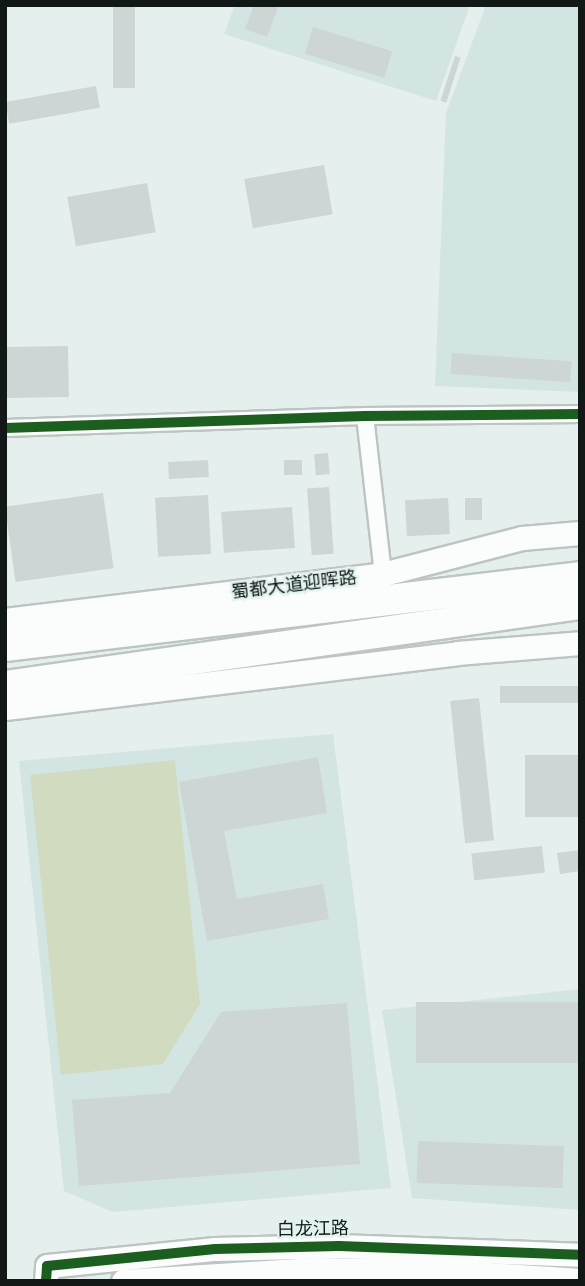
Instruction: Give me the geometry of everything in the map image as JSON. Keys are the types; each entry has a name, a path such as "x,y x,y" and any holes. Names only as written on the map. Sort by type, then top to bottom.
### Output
{"highway":[{"name":"蜀都大道迎晖路","path":"5,646 580,577"},
{"path":"5,687 580,604"}],"main road":[{"name":"蜀都大道迎晖路","path":"5,620 383,574 522,538 580,533"},
{"path":"5,708 457,653 580,643"},
{"name":"白龙江路","path":"46,1273 215,1249 339,1245 580,1255"},
{"path":"123,1281 315,1269 441,1271 580,1280"}],"street":[{"path":"5,428 365,415 580,414"},
{"path":"365,415 383,574"}],"shaded area":[{"path":"235,5 470,5 436,101 224,34"},
{"path":"486,5 580,5 580,392 435,386 446,113"},
{"path":"333,734 391,1188 113,1212 64,1191 19,761"},
{"path":"580,989 580,1210 412,1198 382,1010"}],"green space":[{"path":"175,760 200,1004 163,1064 61,1075 30,775"}],"building":[{"path":"113,5 135,5 135,88 113,88"},
{"path":"254,5 279,5 267,37 245,29"},
{"path":"313,27 392,51 384,78 305,54"},
{"path":"455,56 461,58 446,103 440,101"},
{"path":"96,86 100,108 9,124 5,102"},
{"path":"324,165 333,214 253,228 244,179"},
{"path":"147,183 156,232 76,246 67,197"},
{"path":"68,346 69,397 6,398 5,347"},
{"path":"452,353 572,361 570,382 451,374"},
{"path":"328,453 330,474 316,475 314,454"},
{"path":"208,460 209,477 169,479 168,462"},
{"path":"284,460 302,460 302,475 284,475"},
{"path":"329,487 334,554 312,555 307,489"},
{"path":"103,493 114,568 16,582 5,507"},
{"path":"208,495 211,554 158,557 155,498"},
{"path":"448,498 450,534 407,536 405,500"},
{"path":"465,498 482,498 482,520 465,520"},
{"path":"292,507 295,548 224,553 221,512"},
{"path":"500,686 580,686 580,703 500,703"},
{"path":"479,698 494,840 465,843 450,701"},
{"path":"525,755 580,755 580,817 525,817"},
{"path":"318,757 327,813 224,831 237,899 323,884 329,919 207,941 179,782"},
{"path":"542,846 545,873 474,880 471,853"},
{"path":"580,850 580,871 560,874 557,853"},
{"path":"416,1002 580,1002 580,1063 416,1063"},
{"path":"347,1003 360,1164 79,1186 72,1100 170,1093 221,1012"},
{"path":"418,1141 564,1146 562,1188 417,1183"}],"cycle path":[{"path":"5,428 365,416 580,414"},
{"path":"46,1281 47,1266 215,1249 339,1246 580,1255"}]}
